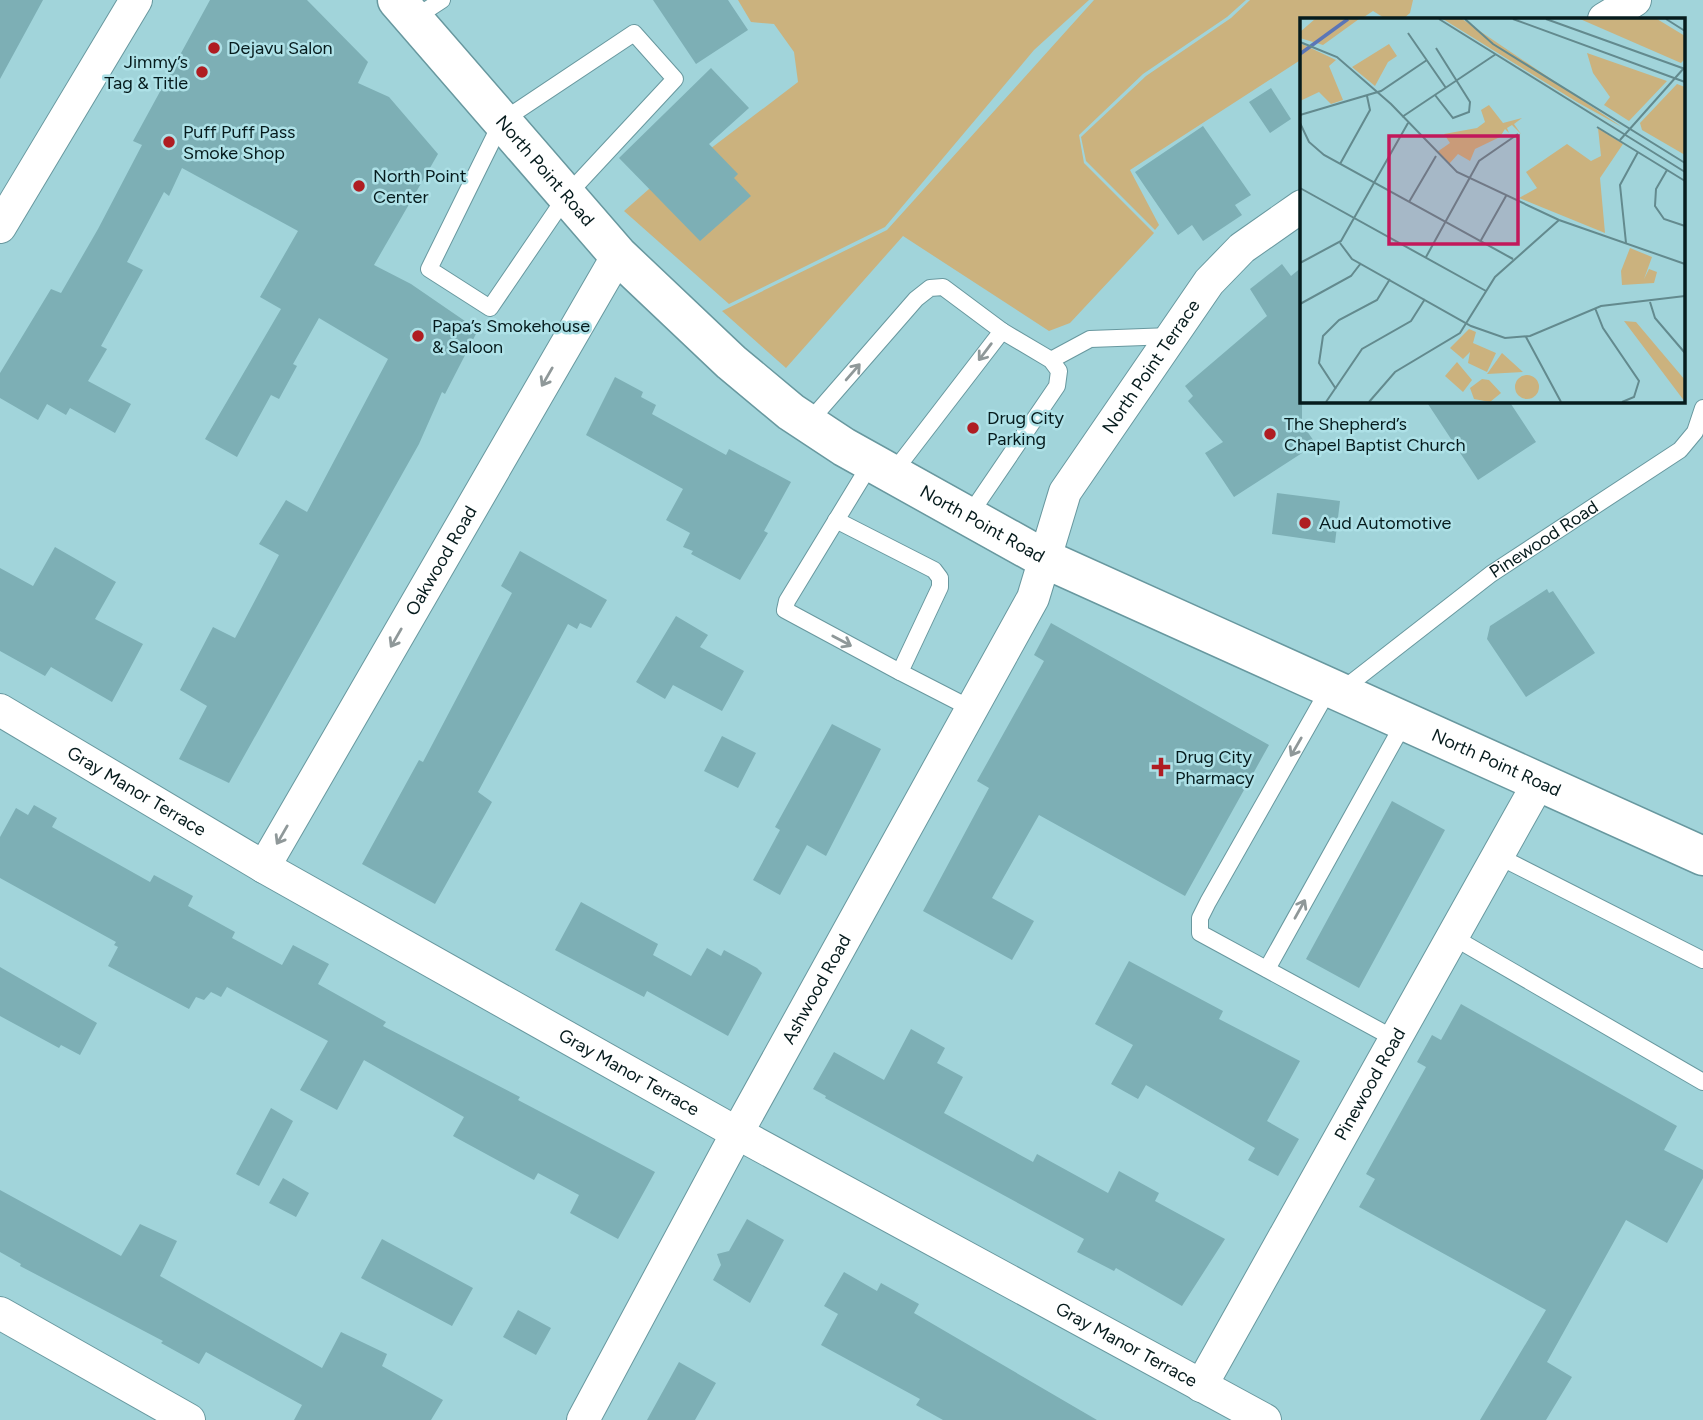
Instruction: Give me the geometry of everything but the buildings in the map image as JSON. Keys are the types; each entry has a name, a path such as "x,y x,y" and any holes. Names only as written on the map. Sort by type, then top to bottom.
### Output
{"street":[{"path":"0,227 136,0"},
{"path":"1606,18 1634,0"},
{"name":"North Point Road","path":"418,6 502,121 618,255 732,362 808,423 881,469 1045,559 1703,856"},
{"name":"North Point Terrace","path":"1045,559 1065,492 1209,282 1242,247 1300,207"},
{"name":"Oakwood Road","path":"264,867 618,255"},
{"name":"Ashwood Road","path":"583,1420 737,1133 1033,598 1045,559"},
{"name":"Gray Manor Terrace","path":"0,710 264,867 737,1133 1265,1420"},
{"name":"Pinewood Road","path":"1201,1386 1539,782"},
{"path":"0,1313 189,1420"}],"lane":[{"path":"634,33 675,79 567,195 490,308 429,270 502,121 634,33"},
{"path":"808,423 916,299 930,288 943,287 1002,331 1051,360 1059,371 1057,386 968,517"},
{"path":"972,709 785,610 787,601 836,520 1002,331"},
{"path":"1051,360 1090,339 1171,336"},
{"name":"Pinewood Road","path":"1335,690 1492,574 1680,450 1695,432 1703,408"},
{"path":"836,520 934,570 940,578 940,587 900,672"},
{"path":"1335,690 1208,902 1200,918 1200,933 1395,1039"},
{"path":"1267,969 1405,721"},
{"path":"1498,856 1703,960"},
{"path":"1452,937 1703,1082"}],"shaded area":[{"path":"738,0 1089,0 1034,50 885,227 729,304 624,211 699,145 706,152 798,82 794,52 774,24 751,22"},
{"path":"1094,0 1246,0 1227,17 1143,74 1079,135 1084,163 1154,233 1070,323 1049,331 903,236 786,368 722,311 887,230"},
{"path":"1250,0 1413,0 1410,13 1404,18 1384,18 1373,11 1362,18 1300,18 1300,60 1130,170 1159,225 1155,230 1086,161 1081,137 1146,76 1231,18"}],"place":[{"name":"Dejavu Salon","path":"214,48"},
{"name":"Jimmy’s Tag & Title","path":"202,72"},
{"name":"Puff Puff Pass Smoke Shop","path":"169,142"},
{"name":"North Point Center","path":"359,186"},
{"name":"Papa’s Smokehouse & Saloon","path":"418,336"},
{"name":"Drug City Parking","path":"973,428"},
{"name":"The Shepherd’s Chapel Baptist Church","path":"1270,434"},
{"name":"Aud Automotive","path":"1305,523"},
{"name":"Drug City Pharmacy","path":"1161,767"}]}
